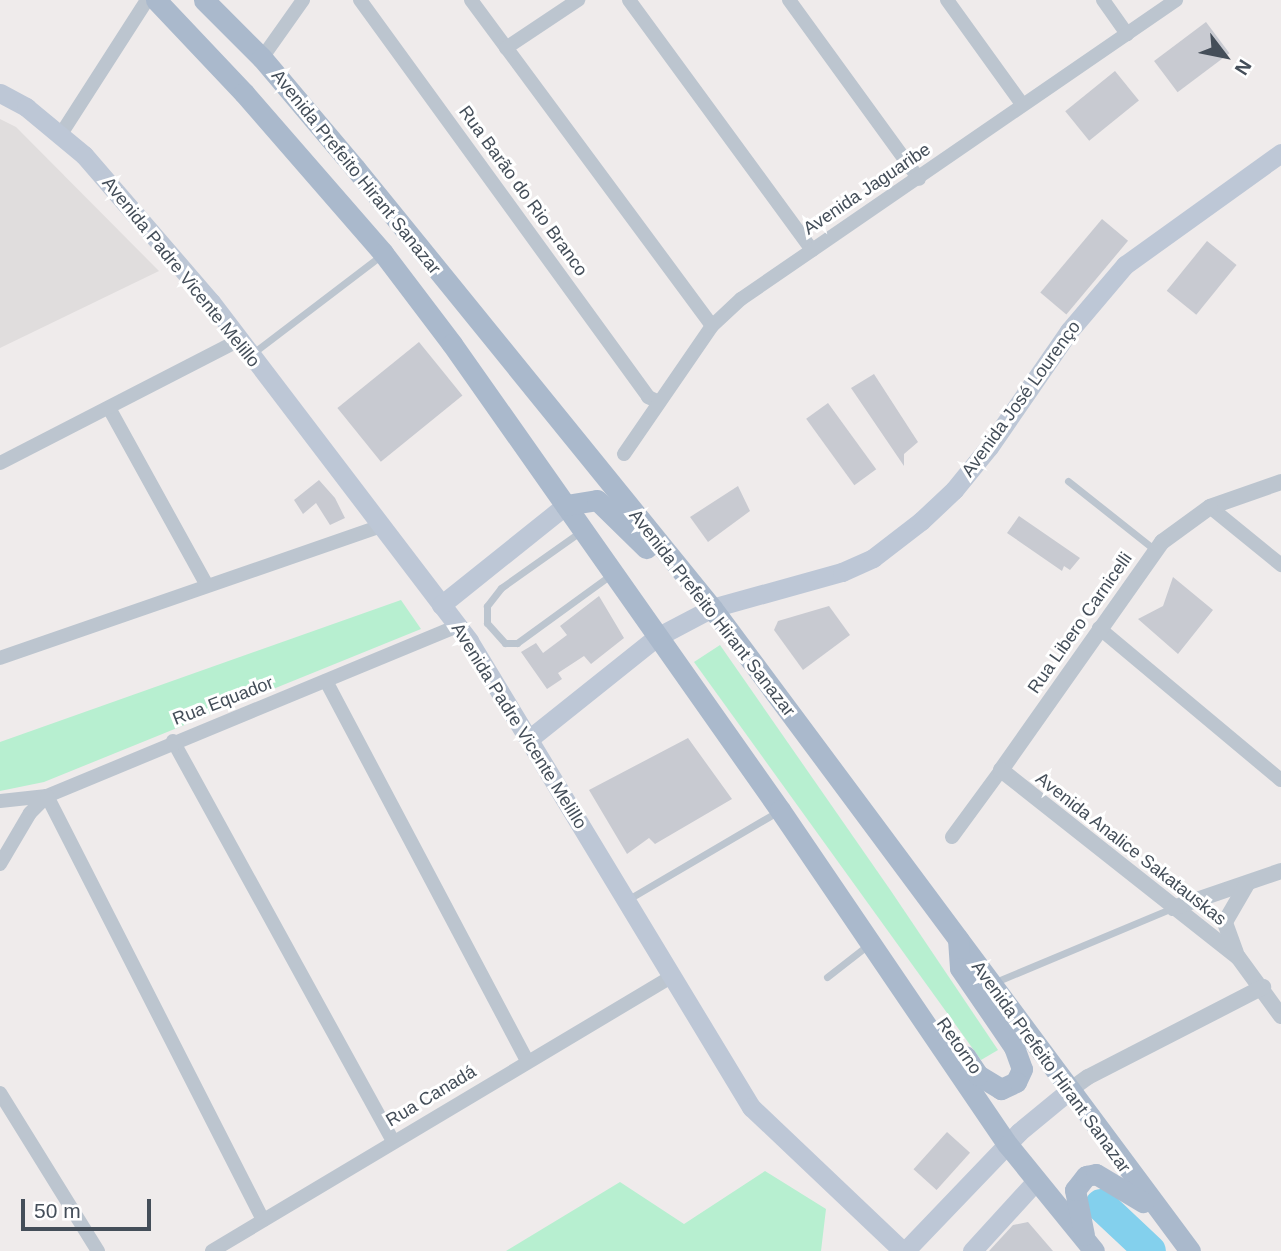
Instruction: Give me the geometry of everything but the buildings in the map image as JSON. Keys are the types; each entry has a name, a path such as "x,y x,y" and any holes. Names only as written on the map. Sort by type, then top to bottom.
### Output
{"main road":[{"name":"Avenida Prefeito Hirant Sanazar","path":"156,0 244,93 383,253 584,530 877,951 1014,1138 1036,1181 1094,1251"},
{"name":"Avenida Prefeito Hirant Sanazar","path":"204,0 262,58 712,608 1189,1251"},
{"name":"Avenida Padre Vicente Melillo","path":"0,93 61,134 245,347 458,626 751,1107 904,1251"},
{"name":"Avenida José Lourenço","path":"529,739 657,637 712,608 842,572 873,558 921,521 980,458 1069,331 1125,265 1171,228 1281,153"},
{"path":"441,605 566,505 597,500 653,554 676,564"},
{"name":"Retorno","path":"877,951 911,978 978,1075 1001,1089 1016,1082 1022,1060 960,968 958,938"},
{"path":"904,1251 1014,1138 1070,1090"},
{"path":"1094,1251 1083,1233 1075,1200 1075,1189 1086,1176 1096,1174 1110,1180 1157,1210"},
{"path":"972,1251 1036,1181"}],"street":[{"path":"61,134 148,0"},
{"path":"262,58 303,0"},
{"name":"Rua Barão do Rio Branco","path":"360,0 648,397 657,401"},
{"path":"471,0 712,327"},
{"path":"506,48 578,0"},
{"path":"629,0 812,250"},
{"path":"789,0 919,179"},
{"path":"947,0 1022,104"},
{"path":"1103,0 1127,34"},
{"name":"Avenida Jaguaribe","path":"624,454 657,401 668,394 712,327 741,299 1177,0"},
{"path":"0,463 109,408 245,347"},
{"path":"109,408 206,584"},
{"name":"Rua Libero Carnicelli","path":"953,837 1155,550 1210,508 1281,482"},
{"path":"1210,508 1281,565"},
{"path":"0,658 206,584 381,526"},
{"name":"Rua Equador","path":"0,802 47,796 173,741 458,626"},
{"path":"1099,628 1281,780"},
{"path":"326,681 527,1060"},
{"path":"173,741 393,1142"},
{"name":"Avenida Analice Sakatauskas","path":"1001,770 1238,957 1263,987 1281,1016"},
{"path":"0,864 30,813 47,796 263,1220"},
{"path":"1173,908 1281,872"},
{"name":"Avenida Analice Sakatauskas","path":"1238,957 1225,922 1247,884"},
{"name":"Rua Canadá","path":"212,1251 527,1060 671,977"},
{"path":"1070,1090 1088,1076 1263,987"},
{"path":"0,1093 98,1251"}],"lane":[{"path":"245,347 383,253"},
{"path":"1068,481 1155,550"},
{"path":"584,530 501,588 487,606 487,623 505,643 517,643 614,573"},
{"path":"627,900 780,810"},
{"path":"990,984 1173,908"},
{"path":"827,977 877,951"}],"shaded area":[{"path":"0,119 16,127 159,271 0,348"}],"green space":[{"path":"401,600 421,629 44,782 0,791 0,742"},
{"path":"720,645 998,1050 981,1060 694,662"},
{"path":"765,1171 826,1209 821,1251 506,1251 620,1182 684,1224"}],"waterway":[{"path":"1101,1205 1150,1251"}]}
